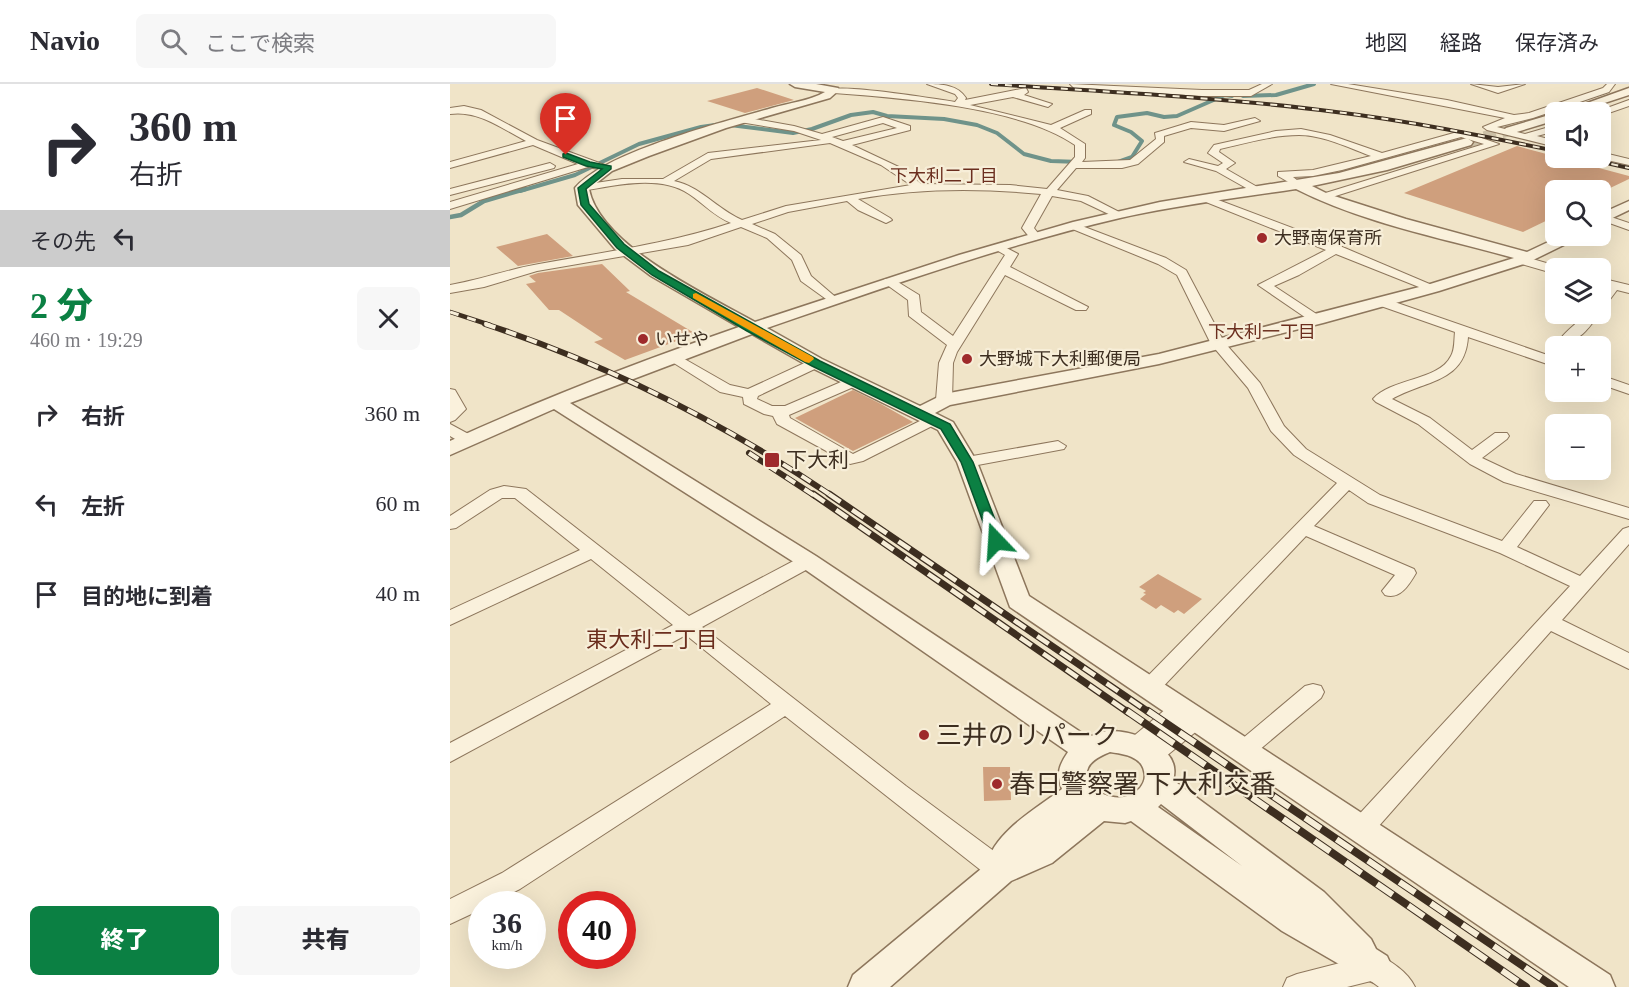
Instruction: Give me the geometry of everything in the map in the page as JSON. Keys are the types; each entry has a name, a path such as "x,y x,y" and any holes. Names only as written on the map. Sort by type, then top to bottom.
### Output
{"street":[{"path":"795,84 958,104 1052,128 1076,139 1080,144 1076,162 1049,192 1028,228 1035,237"},
{"path":"582,188 608,168 734,123 826,96 834,90 864,84"},
{"path":"931,84 958,92 962,98 958,104"},
{"path":"1063,84 1202,93 1251,93 1268,84"},
{"path":"1337,84 1388,95 1472,106 1512,124 1606,90 1611,84"},
{"path":"1474,84 1498,90 1521,84"},
{"path":"1597,102 1629,91"},
{"path":"958,104 1018,92 1048,104"},
{"path":"1611,109 1629,103"},
{"path":"450,111 478,112 534,142 585,163 608,168"},
{"path":"1052,128 1088,112"},
{"path":"1545,118 1488,127 1545,141"},
{"path":"665,182 721,150 836,143 907,128 884,120 816,135"},
{"path":"1076,162 1122,165 1134,162 1161,140 1158,135 1191,125 1224,128 1255,121"},
{"path":"734,123 798,130 816,135 904,172 918,188"},
{"path":"1527,137 1545,131"},
{"path":"1219,169 1230,164 1213,153 1217,147 1289,132 1314,133 1381,156"},
{"path":"1323,197 1494,144 1461,134 1313,173 1282,174 1323,197 1545,266"},
{"path":"450,165 534,142"},
{"path":"450,449 556,402 751,328 1035,237 1119,215 1204,198 1297,184 1405,161 1467,142"},
{"path":"1611,158 1629,162"},
{"path":"1189,162 1219,169 1255,190"},
{"path":"450,192 536,169 585,163"},
{"path":"450,206 585,163"},
{"path":"582,188 622,182 665,182 680,185 692,191 721,215 771,236 797,258 805,278 834,300"},
{"path":"582,188 585,205 620,246 656,273 816,363 946,426 967,462 1019,601 1599,987"},
{"path":"450,290 536,268 688,241 786,209 849,197 918,188 1010,188 1049,192 1084,198 1119,215"},
{"path":"849,197 862,208 886,220"},
{"path":"1204,198 1433,288"},
{"path":"1611,215 1627,207"},
{"path":"1611,221 1629,226"},
{"path":"1074,226 1161,261 1182,273 1218,344 1255,386 1277,428 1288,441 1346,483 1374,499 1506,549 1584,585"},
{"path":"780,412 783,421 850,459 857,458 926,417 944,400 1159,359 1317,319 1433,288 1525,259 1551,246"},
{"path":"944,400 946,363 954,344 1012,254 999,248"},
{"path":"1317,319 1264,285 1295,272 1336,249"},
{"path":"1003,269 1081,307"},
{"path":"889,282 914,298 914,314 954,344"},
{"path":"1611,284 1629,289"},
{"path":"1611,289 1614,285"},
{"path":"1383,302 1545,359"},
{"path":"1571,336 1584,324"},
{"path":"1463,329 1459,356 1449,367 1438,374 1393,391 1381,399 1424,421 1472,457 1521,482 1629,514"},
{"path":"674,357 725,389 751,394 816,363"},
{"path":"751,394 749,401 769,411 780,412 795,409 853,382"},
{"path":"1611,383 1629,390"},
{"path":"450,393 458,409 450,417"},
{"path":"556,402 808,561 1086,750"},
{"path":"450,429 468,440"},
{"path":"1472,457 1501,436"},
{"path":"967,462 1058,446"},
{"path":"1149,688 1346,483"},
{"path":"450,524 500,492 520,493 898,793 1001,871"},
{"path":"1506,549 1540,505"},
{"path":"1303,528 1407,573 1392,591"},
{"path":"1361,830 1629,533"},
{"path":"450,618 592,551"},
{"path":"450,753 808,561"},
{"path":"1549,622 1629,662"},
{"path":"1244,750 1313,692"},
{"path":"450,912 512,881 787,704"},
{"path":"1144,751 1188,714"},
{"path":"1110,741 1144,751 1158,765 1159,786 1154,795 1146,803 1136,808 1118,810 1089,800 1074,781 1073,770 1077,759 1086,750 1110,741"},
{"path":"1159,786 1313,902 1375,967"},
{"path":"865,987 1001,871 1017,868 1032,860 1089,800"},
{"path":"1136,808 1294,921 1375,967 1401,987"},
{"path":"1297,987 1375,967"}],"building":[{"path":"757,88 794,100 745,113 707,101"},
{"path":"1517,146 1545,154 1545,168 1599,168 1629,176 1629,179 1611,188 1611,180 1545,180 1545,221 1523,232 1404,193"},
{"path":"547,234 573,256 518,266 496,247"},
{"path":"602,264 630,291 626,292 696,334 625,360 594,342 603,339 559,310 549,310 526,284 536,282 529,276 538,273"},
{"path":"853,390 913,422 853,451 795,418"},
{"path":"1158,574 1202,599 1184,614 1178,610 1174,613 1161,605 1156,609 1140,599 1146,591 1139,587"},
{"name":"春日警察署 下大利交番","path":"983,767 1010,767 1011,800 984,801"}],"waterway":[{"path":"1243,96 1276,95 1314,84"},
{"path":"1118,162 1132,157 1142,141 1131,132 1114,125 1117,117 1147,113 1164,117 1177,116 1225,95 1232,96"},
{"path":"520,191 575,175 639,144 701,127 722,124 793,133 812,129 851,115 873,112 887,116 944,119 977,125 997,133 1024,154 1051,161 1080,162"},
{"path":"450,217 461,215 484,201 525,189"}],"tunnel":[{"path":"1467,142 1510,130"}],"railway":[{"path":"991,84 1164,95 1293,107 1419,124 1545,149"},
{"path":"1611,164 1629,168"},
{"path":"450,312 490,325"},
{"path":"485,324 576,358 664,398 750,444 830,495"},
{"path":"749,453 815,496"},
{"path":"813,494 1129,713"},
{"path":"830,495 1150,713"},
{"path":"1127,711 1526,987"},
{"path":"1148,711 1554,987"}],"slow traffic":[{"path":"696,296 809,359"}],"place":[{"name":"大野南保育所","path":"1262,238"},
{"name":"いせや","path":"643,339"},
{"name":"大野城下大利郵便局","path":"967,359"},
{"name":"下大利","path":"772,460"},
{"name":"三井のリパーク","path":"924,735"},
{"name":"春日警察署 下大利交番","path":"997,784"}],"district":[{"name":"下大利二丁目","path":"944,176"},
{"name":"下大利一丁目","path":"1262,332"},
{"name":"東大利二丁目","path":"652,639"}],"route":[{"path":"566,155 588,164 608,168 582,188 585,205 620,246 656,273 816,363 946,426 967,462 996,541"}]}
